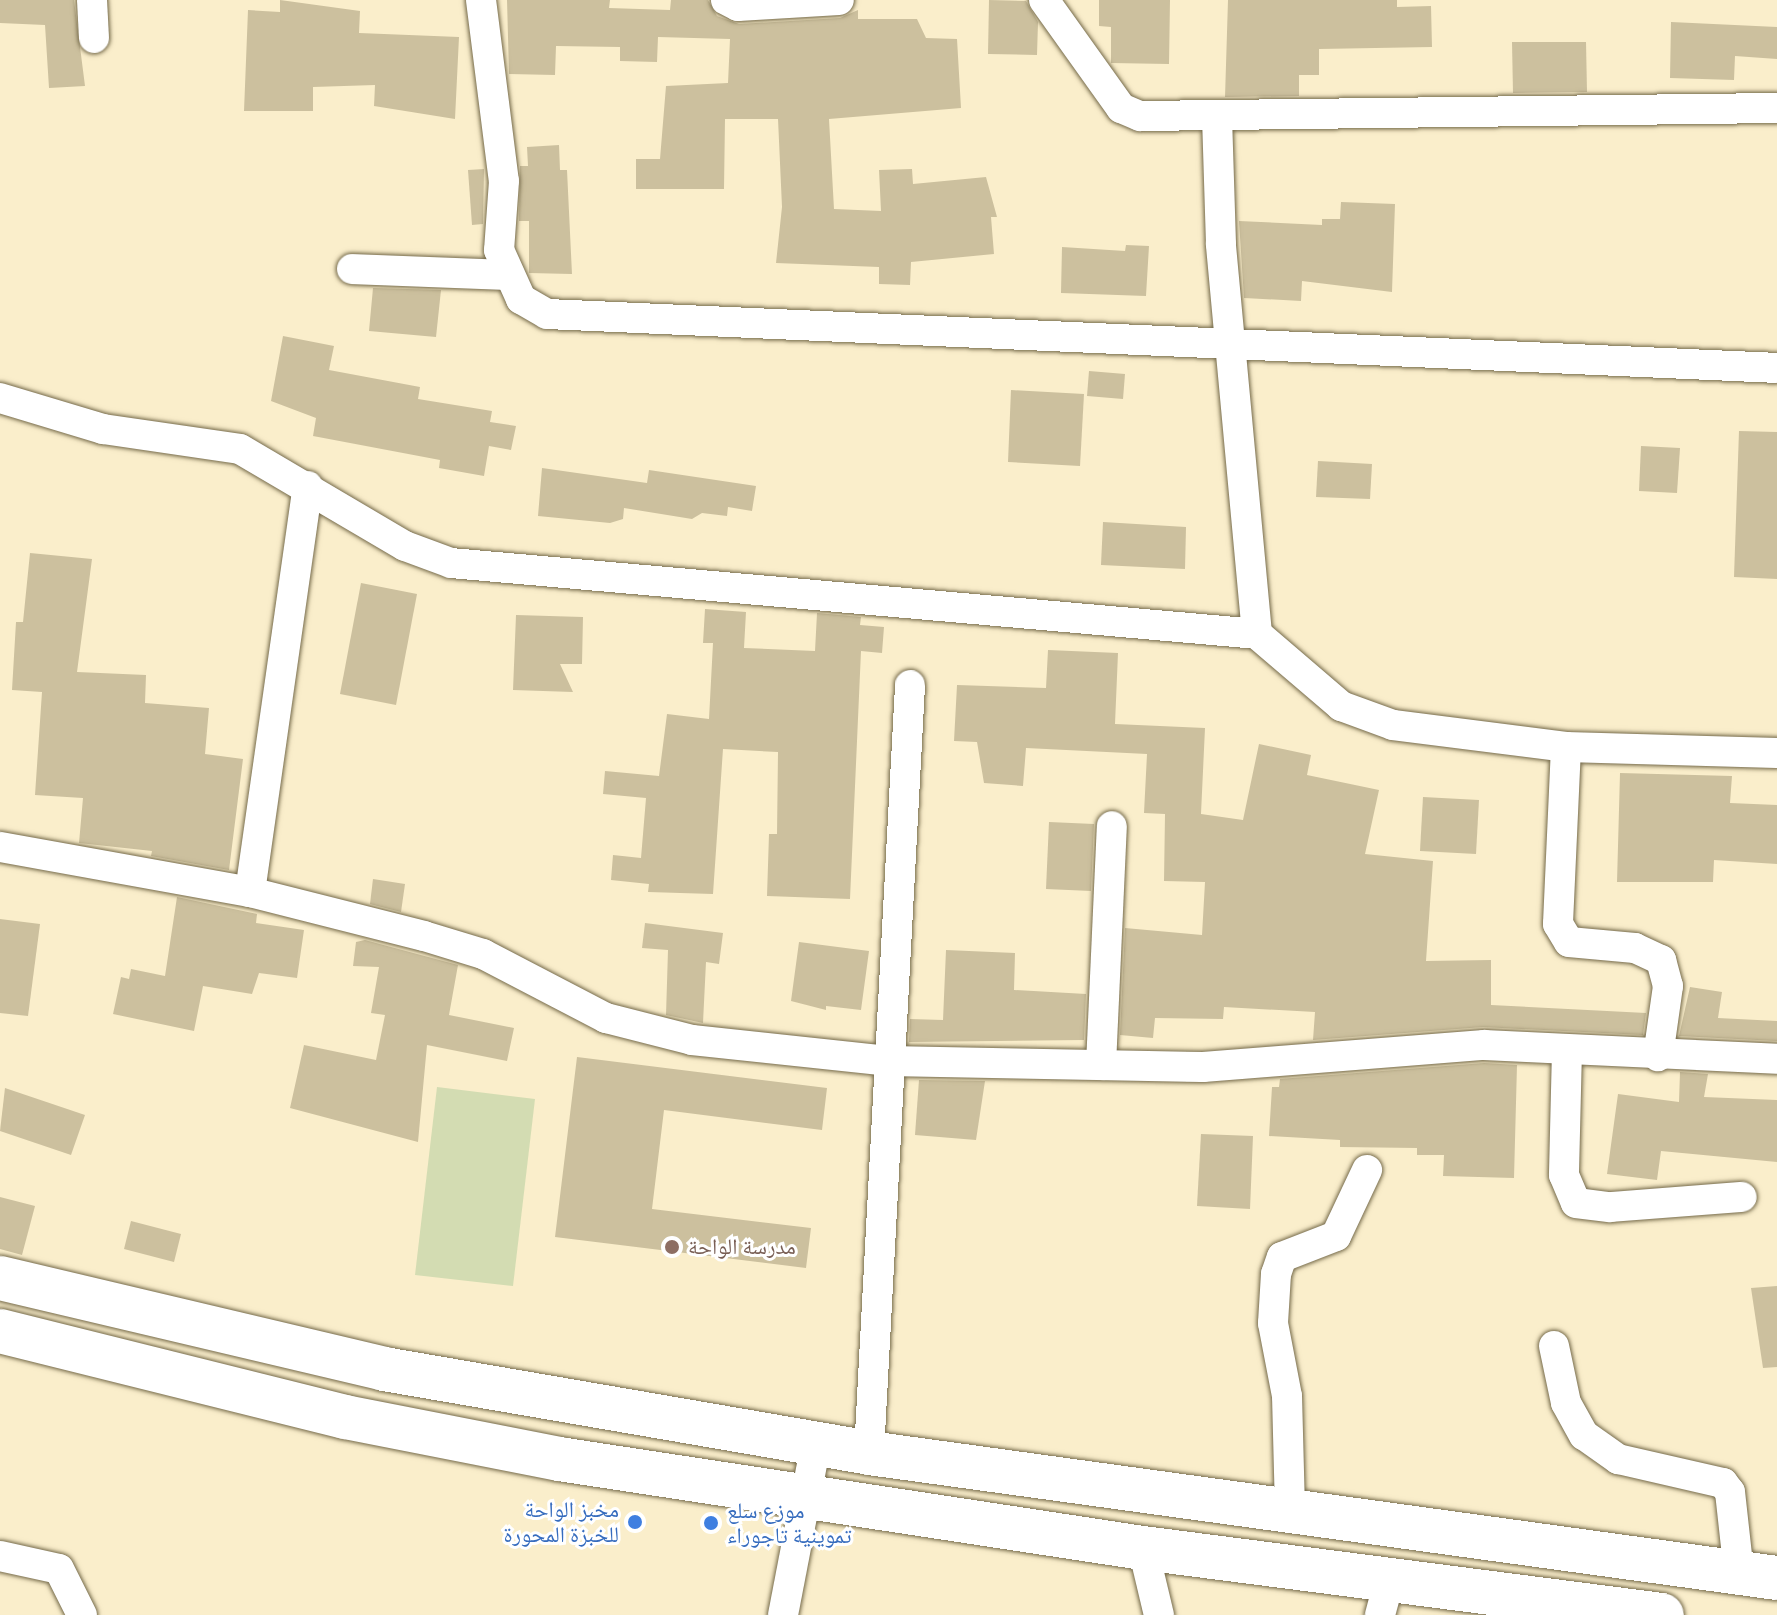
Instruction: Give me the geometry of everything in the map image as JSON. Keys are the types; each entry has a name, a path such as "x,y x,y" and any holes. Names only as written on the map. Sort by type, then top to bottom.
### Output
{"main road":[{"path":"0,1278 384,1369 869,1453 1758,1576"},
{"path":"0,1331 345,1417 804,1499 1143,1548 1385,1598 1662,1615"}],"street":[{"path":"92,0 94,38"},
{"path":"481,0 498,113 504,181 499,250 506,275 521,299 547,314 1777,368"},
{"path":"726,0 738,6 839,0"},
{"path":"1044,0 1121,108 1140,116 1777,108"},
{"path":"1217,117 1231,346 1257,634"},
{"path":"352,269 506,275"},
{"path":"0,398 103,429 240,449 308,486 405,546 451,563 1257,634 1341,706 1393,725 1566,747 1777,753"},
{"path":"250,892 308,486"},
{"path":"869,1453 910,685"},
{"path":"1566,747 1558,924 1569,942 1635,948 1661,960 1668,986 1658,1056"},
{"path":"1101,1065 1112,826"},
{"path":"0,847 250,892 483,954 553,995 646,1032 888,1061 1203,1067 1484,1045 1658,1056 1777,1059"},
{"path":"1567,1050 1564,1175 1576,1203 1611,1207 1742,1197"},
{"path":"1290,1510 1287,1396 1273,1323 1276,1274 1282,1257 1336,1236 1367,1170"},
{"path":"1554,1346 1566,1403 1584,1435 1618,1459 1723,1483 1730,1492 1758,1576"},
{"path":"783,1615 816,1444"},
{"path":"1143,1548 1159,1615"},
{"path":"0,1556 59,1569 82,1615"}],"green space":[{"path":"437,1087 535,1099 513,1286 415,1275"}],"building":[{"path":"0,0 74,0 85,86 49,88 45,25 0,23"},
{"path":"280,0 360,11 359,33 459,37 455,119 374,106 375,85 313,87 313,111 244,111 248,10 280,12"},
{"path":"507,0 610,0 609,8 670,10 671,0 708,0 717,16 739,24 840,18 858,10 858,19 917,19 926,38 957,39 961,108 829,119 834,209 881,211 879,170 912,169 913,184 986,177 997,217 991,217 994,254 911,262 910,285 879,284 879,267 776,263 782,207 778,119 725,119 724,189 636,189 636,159 660,159 666,86 728,83 730,39 658,37 657,62 620,61 620,47 556,46 555,75 509,74"},
{"path":"989,0 1026,1 1038,22 1037,55 988,54"},
{"path":"1099,0 1170,0 1169,64 1111,63 1111,27 1099,26"},
{"path":"1228,0 1397,0 1397,7 1431,6 1432,47 1319,49 1319,75 1299,75 1299,96 1225,97"},
{"path":"1671,22 1777,27 1777,59 1735,56 1734,80 1670,78"},
{"path":"1512,42 1586,42 1587,92 1513,93"},
{"path":"559,145 560,170 567,170 572,274 529,273 529,221 519,221 520,166 528,166 527,147"},
{"path":"484,169 483,224 472,225 468,170"},
{"path":"1341,202 1395,204 1392,292 1302,281 1301,301 1244,298 1239,221 1322,225 1322,219 1340,219"},
{"path":"1126,245 1149,246 1146,296 1061,293 1062,247 1125,251"},
{"path":"373,288 441,290 436,337 369,331"},
{"path":"283,336 334,346 329,370 420,387 418,399 492,411 490,422 516,426 511,450 489,446 484,476 439,468 440,460 313,436 316,418 271,401"},
{"path":"1089,371 1125,374 1123,399 1087,396"},
{"path":"1011,390 1084,394 1080,466 1008,462"},
{"path":"1739,431 1777,432 1777,579 1734,577"},
{"path":"1641,446 1680,448 1677,493 1639,491"},
{"path":"1318,461 1372,464 1370,499 1316,497"},
{"path":"542,468 647,483 649,470 756,486 752,511 728,507 727,516 702,513 692,519 624,508 623,519 610,523 538,516"},
{"path":"1103,522 1186,527 1185,569 1101,565"},
{"path":"30,553 92,559 77,672 146,675 145,703 209,708 205,754 243,759 229,870 151,856 152,851 79,843 83,798 35,795 42,692 12,690 16,622 23,622"},
{"path":"361,583 417,594 396,705 340,694"},
{"path":"705,609 746,612 744,648 815,651 817,613 861,617 860,625 884,627 882,653 861,651 850,899 767,896 769,834 777,834 778,752 723,749 713,894 648,892 649,884 611,880 613,855 641,858 646,798 603,794 605,771 659,776 667,714 709,719 713,643 703,643"},
{"path":"516,615 583,617 582,664 560,664 573,692 513,690"},
{"path":"1048,650 1118,653 1115,724 1205,728 1201,814 1243,820 1259,744 1311,755 1307,775 1379,790 1365,854 1433,861 1426,961 1491,960 1491,1005 1646,1013 1643,1035 1483,1027 1313,1040 1315,1012 1224,1007 1223,1019 1155,1018 1153,1038 1120,1035 1125,928 1202,935 1205,882 1164,881 1165,814 1144,813 1147,754 1026,748 1023,786 984,783 977,742 954,741 957,685 1046,688"},
{"path":"1620,773 1732,776 1730,803 1777,805 1777,864 1714,860 1713,882 1617,882"},
{"path":"1423,797 1479,800 1476,854 1420,851"},
{"path":"1049,822 1094,824 1091,891 1046,889"},
{"path":"373,879 405,884 401,912 370,904"},
{"path":"177,897 257,914 256,923 304,930 297,978 259,973 252,994 203,986 194,1031 113,1014 121,977 129,979 131,969 165,976"},
{"path":"0,919 40,924 28,1016 0,1013"},
{"path":"645,923 723,933 719,964 706,962 703,1023 666,1015 668,950 642,948"},
{"path":"365,940 458,965 449,1015 514,1028 507,1061 427,1045 418,1142 290,1108 304,1045 376,1060 385,1015 371,1013 379,967 353,966 356,942"},
{"path":"799,942 869,951 861,1010 826,1006 826,1010 791,1001"},
{"path":"946,950 1015,953 1014,990 1086,994 1084,1040 909,1042 910,1019 943,1020"},
{"path":"1690,987 1722,992 1718,1018 1777,1021 1777,1041 1679,1036"},
{"name":"مدرسة الواحة","path":"577,1057 827,1088 822,1130 664,1110 652,1209 811,1228 806,1268 555,1237"},
{"path":"1484,1063 1517,1065 1514,1178 1443,1176 1444,1155 1417,1155 1417,1148 1340,1147 1340,1140 1269,1136 1272,1087 1279,1087 1280,1079"},
{"path":"1680,1072 1708,1074 1704,1097 1777,1100 1777,1162 1661,1151 1657,1180 1607,1174 1618,1094 1679,1102"},
{"path":"919,1080 985,1081 976,1140 915,1135"},
{"path":"5,1088 85,1115 71,1155 0,1131"},
{"path":"1201,1134 1253,1136 1250,1209 1197,1206"},
{"path":"0,1197 35,1206 22,1255 0,1249"},
{"path":"131,1221 181,1234 174,1262 124,1249"},
{"path":"1777,1286 1777,1367 1763,1368 1751,1288"}],"place":[{"name":"مدرسة الواحة","path":"672,1247"},
{"name":"مخبز الواحة للخبزة المحورة","path":"635,1522"},
{"name":"موزع سلع تموينية تاجوراء","path":"711,1523"}]}
